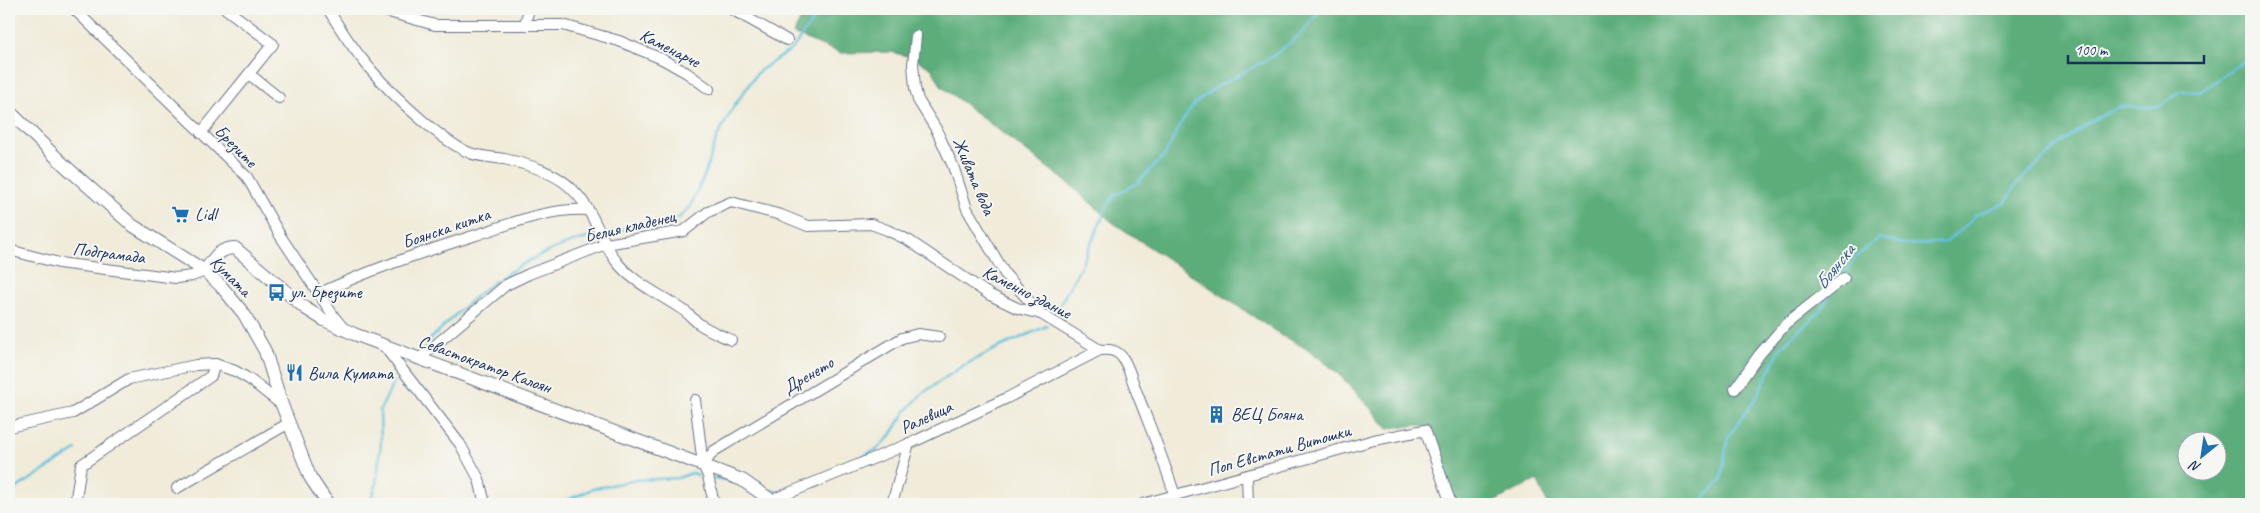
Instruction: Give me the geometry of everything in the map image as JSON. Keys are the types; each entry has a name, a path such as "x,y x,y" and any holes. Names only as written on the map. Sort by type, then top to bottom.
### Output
{"main road":[{"name":"Кумата","path":"9,110 63,164 132,226 205,271 221,286 244,314 265,351 282,405 310,477 328,504"},
{"name":"Севастократор Калоян","path":"205,271 215,256 228,248 235,248 305,308 324,320 384,346 742,480 768,503"}],"street":[{"name":"Брезите","path":"74,9 247,177 281,237 318,294 346,330"},
{"path":"201,133 273,44 226,9"},
{"path":"328,9 370,71 399,100 436,131 472,154 514,162 541,170 573,190 588,210 615,260 631,277 685,310 700,324 731,340"},
{"name":"Каменарче","path":"378,9 435,25 525,24 563,26 619,41 679,68 709,90"},
{"path":"525,24 529,9"},
{"path":"731,9 787,40"},
{"name":"Живата вода","path":"916,36 913,64 918,100 936,129 953,166 967,209 1005,274 1041,314"},
{"path":"249,74 279,98"},
{"name":"Белия кладенец","path":"420,358 506,284 606,244 684,231 708,212 731,202 781,215 808,226"},
{"name":"Боянска китка","path":"318,294 347,280 515,221 558,211 588,210"},
{"name":"Каменно здание","path":"808,226 871,224 879,227 908,240 990,294 1017,308 1041,314 1100,350 1111,350 1122,356 1167,470 1175,496"},
{"name":"Подграмада","path":"9,250 59,263 176,278 192,276 205,271"},
{"path":"1735,389 1759,354 1786,324 1844,278"},
{"name":"Дренето","path":"702,465 714,451 902,338 918,334 939,337"},
{"path":"384,346 460,444 479,479 485,504"},
{"name":"Ралевица","path":"768,503 910,443 1007,398 1100,350"},
{"path":"9,427 73,413 129,378 196,365 215,364 249,379 282,405"},
{"path":"80,504 76,498 81,465 211,376 215,364"},
{"path":"695,400 702,465 708,476 714,504"},
{"path":"177,488 289,423"},
{"name":"Поп Евстати Витошки","path":"1143,504 1374,440 1425,430 1451,504"},
{"path":"892,504 910,443"},
{"path":"1247,476 1248,504"}],"green space":[{"path":"806,9 2251,9 2251,504 1548,504 1537,480 1490,504 1454,504 1431,432 1420,425 1387,428 1353,388 1328,365 1112,222 1068,183 942,87 932,69 914,58 891,52 841,53 793,34"}],"waterway":[{"path":"604,235 635,226 679,218 690,207 705,174 717,137 734,106 758,72 792,49 822,9"},
{"path":"1055,314 1080,268 1108,205 1115,195 1136,184 1165,155 1182,122 1194,104 1216,87 1272,57 1301,34 1322,9"},
{"name":"Боянска","path":"1844,274 1856,257 1879,238 1908,245 1946,242 1967,225 1975,215 2005,203 2017,184 2057,146 2088,123 2118,107 2158,107 2181,91 2200,92 2251,56"},
{"path":"425,344 481,292 514,269 555,248 598,236"},
{"name":"Боянска","path":"1698,504 1721,480 1728,437 1755,400 1781,347 1818,313 1831,293"},
{"path":"844,465 876,450 891,435 906,411 923,393 961,367 993,350 1047,326"},
{"path":"370,504 376,485 381,443 380,410 394,382"},
{"path":"9,493 76,450"},
{"path":"559,504 592,489 635,480 678,478 692,473 698,475"},
{"path":"714,478 730,481"},
{"path":"770,490 782,493"}],"place":[{"name":"Lidl","path":"181,214"},
{"name":"ул. Брезите","path":"276,292"},
{"name":"Вила Кумата","path":"294,373"},
{"name":"ВЕЦ Бояна","path":"1217,414"}]}
